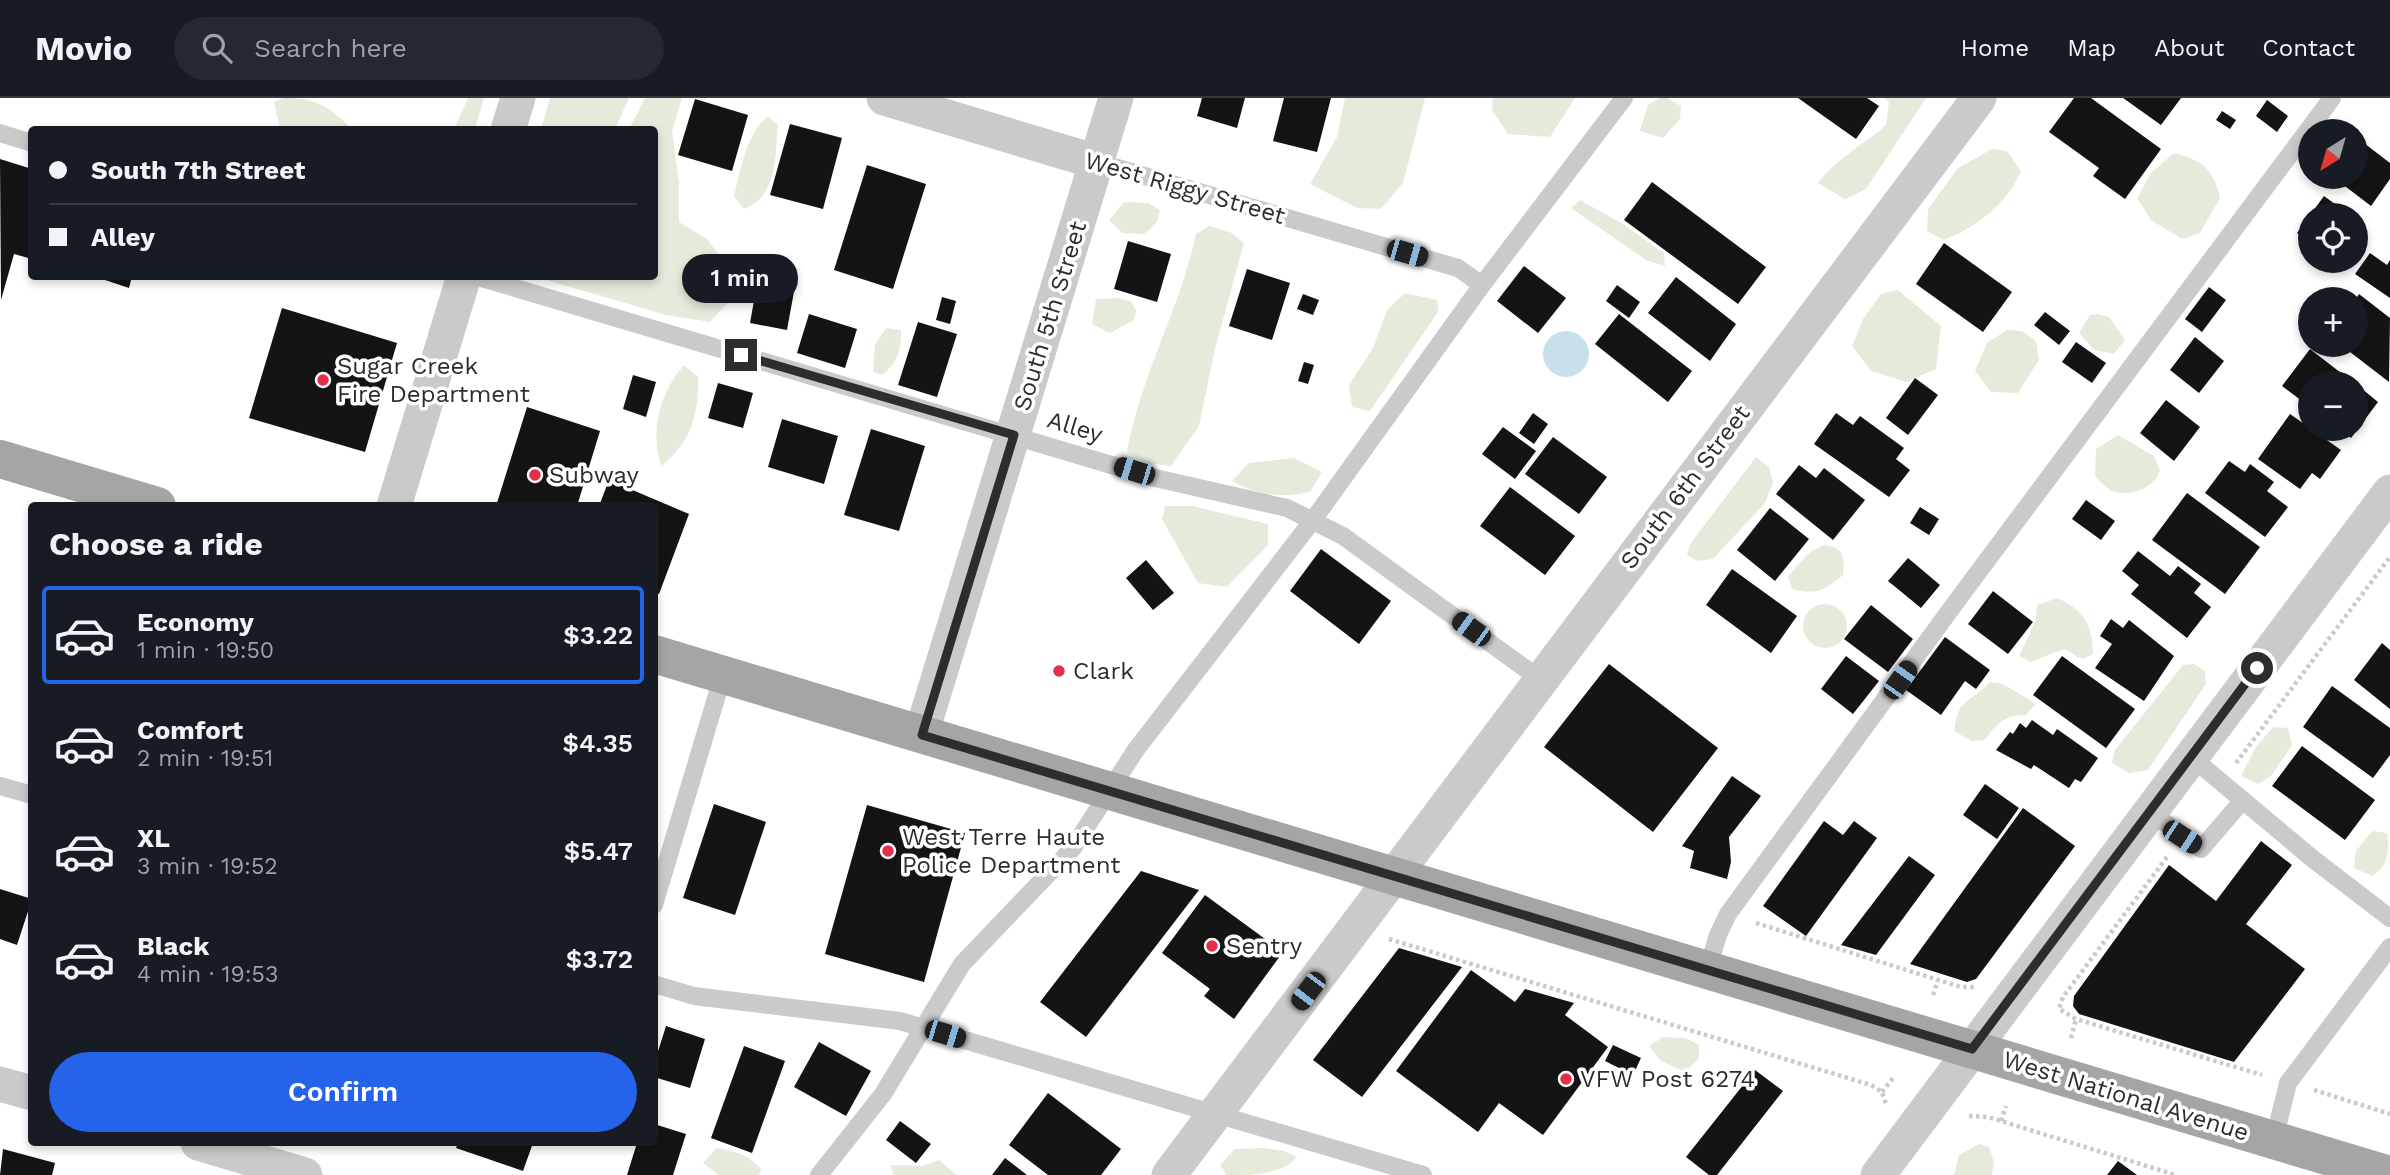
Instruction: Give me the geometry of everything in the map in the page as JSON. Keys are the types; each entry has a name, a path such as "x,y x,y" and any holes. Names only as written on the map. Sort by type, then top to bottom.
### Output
{"main road":[{"path":"0,459 144,502"},
{"name":"West National Avenue","path":"658,655 2390,1175"}],"street":[{"path":"509,126 518,98"},
{"name":"West Riggy Street","path":"884,98 1097,162"},
{"name":"South 5th Street","path":"922,735 1116,98"},
{"name":"South 6th Street","path":"1170,1175 1979,98"},
{"path":"395,502 463,280"},
{"path":"1878,1175 2390,492"},
{"path":"0,1084 28,1092"},
{"path":"204,1152 305,1175"}],"lane":[{"path":"819,1175 883,1094 962,964 1073,848 1135,751 1313,520 1482,285 1624,98"},
{"path":"1707,971 1717,935 1728,914 1956,601 2332,98"},
{"path":"0,133 28,142"},
{"name":"West Riggy Street","path":"1097,162 1458,268 1482,285"},
{"name":"Alley","path":"489,280 1155,478 1287,508 1343,536 1541,680"},
{"path":"659,870 723,675"},
{"path":"2190,756 2313,859 2390,918"},
{"path":"0,786 28,794"},
{"path":"2149,811 2201,849 2243,800"},
{"path":"2274,1140 2288,1083 2390,947"},
{"path":"658,985 694,996 900,1021 1214,1116 1423,1175"}],"path":[{"path":"2223,781 2390,557"},
{"path":"2182,837 2059,1004 2064,1014 2390,1114"},
{"path":"1728,914 1969,989 1981,983"},
{"path":"1355,928 1871,1085 1882,1092 1887,1100 1884,1114"},
{"path":"1933,995 1938,979"},
{"path":"2071,1038 2076,1019"},
{"path":"1882,1092 1893,1078"},
{"path":"1888,1085 1899,1087"},
{"path":"2001,1121 2006,1106"},
{"path":"1963,1123 1967,1117 1976,1115 2001,1121 2176,1175"}],"green space":[{"path":"283,98 313,102 336,114 349,126 279,126 274,102"},
{"path":"468,98 484,98 476,126 455,126"},
{"path":"550,98 629,98 616,126 542,126"},
{"path":"645,98 682,98 672,132 679,183 679,222 707,239 733,272 733,297 710,322 666,315 546,280 658,280 658,126 631,126"},
{"path":"1345,98 1425,98 1403,183 1381,209 1357,208 1310,184 1337,137"},
{"path":"1493,98 1575,98 1550,137 1508,134 1492,110"},
{"path":"1659,98 1667,98 1681,106 1680,119 1663,138 1640,131 1648,105"},
{"path":"1884,98 1926,98 1866,189 1845,199 1818,183 1842,159 1886,125 1889,102"},
{"path":"768,117 778,125 773,173 763,195 744,209 734,196 742,164 755,132"},
{"path":"1992,149 2007,151 2021,171 2007,194 1990,213 1944,240 1927,231 1928,209 1958,168"},
{"path":"2174,153 2205,167 2214,179 2220,198 2200,233 2182,239 2151,220 2137,198 2151,173"},
{"path":"1580,200 1623,224 1664,253 1665,266 1646,260 1571,208"},
{"path":"1124,202 1148,203 1160,210 1157,222 1145,234 1122,233 1109,220"},
{"path":"1209,226 1230,232 1244,243 1215,349 1199,426 1171,466 1147,463 1127,452 1133,424 1189,262 1196,234"},
{"path":"1898,290 1941,326 1936,369 1906,382 1871,371 1852,346 1863,319 1881,294"},
{"path":"1405,293 1437,300 1438,312 1370,411 1352,407 1349,385 1373,348 1387,310"},
{"path":"1117,298 1131,301 1136,311 1134,320 1110,333 1092,324 1096,299"},
{"path":"2090,315 2109,317 2125,340 2114,354 2094,350 2079,333"},
{"path":"886,328 901,330 900,344 898,355 882,375 873,372 875,345"},
{"path":"2007,330 2022,331 2036,341 2039,360 2018,393 1991,392 1975,371 1987,343"},
{"path":"684,365 698,377 695,415 680,448 661,466 656,439 659,413 668,388"},
{"path":"2118,435 2154,456 2160,471 2147,487 2134,492 2119,493 2112,491 2095,476 2096,449"},
{"path":"1756,457 1769,467 1773,483 1765,503 1713,559 1697,561 1687,555 1690,544"},
{"path":"1294,458 1322,472 1310,492 1270,494 1232,481 1249,463"},
{"path":"1165,506 1192,506 1268,524 1268,545 1227,587 1198,583 1162,519"},
{"path":"1824,545 1836,548 1842,554 1843,575 1819,590 1807,592 1792,589 1788,576 1809,553"},
{"path":"2057,598 2074,607 2085,619 2091,635 2093,654 2082,659 2064,649 2030,662 2019,656 2036,620 2037,605"},
{"path":"1825,604 1834,605 1841,610 1846,617 1846,635 1841,642 1834,647 1825,648 1816,647 1809,642 1804,635 1803,626 1804,617 1809,610 1816,605"},
{"path":"2194,664 2205,671 2206,684 2148,770 2129,773 2112,763 2115,750 2183,665"},
{"path":"1990,682 2003,684 2036,704 2025,716 2012,717 2002,722 1985,740 1971,741 1954,731 1958,712"},
{"path":"2273,727 2288,728 2292,745 2272,775 2258,784 2241,776 2256,747"},
{"path":"2372,831 2387,833 2388,846 2385,863 2372,876 2354,868 2356,851"},
{"path":"1663,1037 1685,1038 1699,1045 1699,1058 1685,1072 1661,1061 1649,1046"},
{"path":"1979,1144 1989,1147 1994,1162 1992,1175 1954,1175 1959,1155"},
{"path":"716,1148 742,1154 762,1170 758,1175 719,1175 703,1163"},
{"path":"1262,1148 1284,1151 1297,1157 1275,1171 1256,1174 1226,1175 1220,1165 1235,1149"},
{"path":"939,1160 957,1175 893,1175 891,1165 923,1166"}],"water":[{"path":"1566,331 1582,338 1589,354 1582,370 1566,377 1550,370 1543,354 1550,338"}],"building":[{"path":"1202,98 1245,98 1237,128 1197,116"},
{"path":"1284,98 1331,98 1317,152 1273,141"},
{"path":"1798,98 1867,98 1879,106 1856,139"},
{"path":"2074,98 2091,98 2161,149 2125,199 2093,176 2099,168 2049,132"},
{"path":"2123,98 2181,98 2161,125"},
{"path":"695,99 748,115 732,171 678,155"},
{"path":"2267,100 2288,116 2277,132 2256,116"},
{"path":"2222,111 2236,120 2230,129 2216,120"},
{"path":"790,124 842,138 823,209 770,195"},
{"path":"2368,146 2390,163 2390,179 2371,206 2349,189 2368,189"},
{"path":"0,159 28,168 28,258 14,254 1,300"},
{"path":"867,165 926,184 893,289 834,270"},
{"path":"1652,182 1766,267 1738,304 1624,220"},
{"path":"2324,196 2334,203 2319,203"},
{"path":"1128,241 1171,254 1157,302 1114,289"},
{"path":"1944,243 2012,292 1983,332 1916,284"},
{"path":"2370,253 2387,265 2390,260 2390,298 2355,274 2368,273"},
{"path":"1524,266 1566,298 1538,333 1497,301"},
{"path":"1247,269 1290,283 1272,340 1229,326"},
{"path":"1676,277 1736,324 1710,361 1648,313"},
{"path":"758,278 795,286 787,330 750,323"},
{"path":"105,280 131,280 129,288"},
{"path":"1617,285 1640,302 1629,318 1606,301"},
{"path":"2209,287 2226,300 2202,332 2185,319"},
{"path":"1303,294 1319,300 1313,315 1297,309"},
{"path":"942,297 956,301 950,324 936,320"},
{"path":"2368,301 2390,318 2389,382 2357,357 2368,357"},
{"name":"Sugar Creek Fire Department","path":"282,308 397,343 365,452 249,418"},
{"path":"2045,312 2070,331 2059,345 2034,325"},
{"path":"809,314 857,329 845,368 797,353"},
{"path":"1619,314 1692,371 1668,402 1595,344"},
{"path":"918,322 957,334 937,397 898,385"},
{"path":"2195,337 2224,361 2199,393 2170,370"},
{"path":"2076,342 2106,363 2092,383 2062,362"},
{"path":"2304,357 2320,357 2338,371 2298,371 2298,398 2282,386"},
{"path":"1304,362 1314,365 1308,384 1298,381"},
{"path":"633,375 656,382 646,417 623,409"},
{"path":"1915,378 1938,395 1908,435 1886,418"},
{"path":"718,383 753,393 743,428 708,418"},
{"path":"2368,394 2378,402 2368,415"},
{"path":"2166,400 2200,427 2174,461 2140,433"},
{"path":"527,407 600,431 578,502 497,502"},
{"path":"1533,413 1548,424 1534,444 1519,433"},
{"path":"1836,413 1853,425 1860,416 1904,448 1896,459 1910,470 1889,497 1814,444"},
{"path":"2290,414 2298,420 2298,441 2328,441 2341,450 2320,479 2312,473 2300,489 2258,459"},
{"path":"782,419 838,436 824,484 768,467"},
{"path":"1503,427 1536,451 1515,479 1482,454"},
{"path":"871,429 925,446 899,531 844,515"},
{"path":"1553,437 1607,477 1579,514 1525,474"},
{"path":"2229,461 2245,472 2250,464 2274,482 2267,491 2288,507 2265,537 2205,493"},
{"path":"1799,465 1816,478 1824,468 1865,500 1833,540 1776,494"},
{"path":"609,480 689,514 659,594 658,502 601,502"},
{"path":"1510,487 1575,536 1545,575 1480,526"},
{"path":"2187,493 2260,547 2225,594 2152,540"},
{"path":"2086,500 2115,521 2101,540 2072,519"},
{"path":"1920,507 1939,519 1929,535 1910,523"},
{"path":"1770,508 1809,539 1775,581 1737,550"},
{"path":"1321,549 1391,601 1359,644 1290,591"},
{"path":"2138,551 2170,576 2178,566 2201,584 2194,593 2211,607 2187,638 2131,594 2139,585 2122,571"},
{"path":"1908,558 1940,585 1921,608 1888,581"},
{"path":"1146,560 1174,593 1153,610 1126,578"},
{"path":"1732,569 1797,616 1771,653 1706,605"},
{"path":"1993,591 2033,622 2008,654 1968,624"},
{"path":"1871,605 1913,639 1888,672 1844,639"},
{"path":"2111,619 2123,628 2129,620 2174,656 2144,701 2095,668 2112,644 2100,636"},
{"path":"1945,637 1990,670 1976,689 1965,681 1941,715 1906,690"},
{"path":"2382,643 2390,650 2390,709 2354,680"},
{"path":"1846,656 1879,681 1853,714 1821,689"},
{"path":"2062,656 2135,709 2106,748 2033,695"},
{"path":"1609,664 1718,748 1653,832 1544,747"},
{"path":"2332,686 2390,728 2390,755 2373,778 2303,727"},
{"path":"2032,720 2053,735 2057,729 2098,758 2081,782 2075,779 2069,788 2034,765 2031,769 1996,750 2020,723 2026,728"},
{"path":"2302,746 2375,800 2345,840 2272,786"},
{"path":"1732,776 1761,796 1729,837 1731,862 1727,879 1690,868 1694,851 1682,846"},
{"path":"1985,784 2019,808 1997,839 1963,815"},
{"path":"714,804 766,822 735,915 683,898"},
{"path":"867,805 965,833 924,982 825,954"},
{"path":"2023,808 2075,846 1976,979 1967,982 1910,964"},
{"path":"1824,821 1843,835 1854,821 1877,838 1806,936 1763,906"},
{"path":"2261,841 2292,865 2246,924 2305,969 2234,1062 2079,1014 2073,1006 2074,996 2169,865 2216,901"},
{"path":"1909,856 1935,875 1876,955 1841,945"},
{"path":"1141,871 1199,890 1086,1037 1040,1002"},
{"path":"0,889 28,898 28,911 17,945 0,939"},
{"path":"1205,895 1283,952 1234,1019 1204,996 1210,989 1162,953"},
{"path":"1399,948 1462,967 1362,1097 1313,1060"},
{"path":"1471,970 1515,1002 1525,989 1574,1003 1565,1015 1608,1047 1543,1135 1499,1103 1478,1132 1396,1071"},
{"path":"666,1026 705,1039 690,1088 658,1078 658,1051"},
{"path":"819,1042 871,1071 846,1116 794,1087"},
{"path":"1613,1045 1641,1058 1633,1075 1605,1061"},
{"path":"744,1046 785,1061 752,1153 711,1138"},
{"path":"1755,1070 1783,1091 1717,1175 1709,1175 1686,1157"},
{"path":"1048,1093 1121,1149 1101,1175 1048,1175 1009,1145"},
{"path":"900,1121 931,1144 916,1163 886,1140"},
{"path":"658,1125 686,1134 673,1175 627,1175 636,1146 658,1146"},
{"path":"457,1146 532,1146 523,1171 456,1148"},
{"path":"3,1149 55,1163 52,1175 0,1175"},
{"path":"1005,1158 1027,1175 992,1175"},
{"path":"2118,1161 2137,1175 2107,1175"}],"place":[{"name":"Sugar Creek Fire Department","path":"323,380"},
{"name":"Subway","path":"535,475"},
{"name":"Clark","path":"1059,671"},
{"name":"West Terre Haute Police Department","path":"888,851"},
{"name":"Sentry","path":"1212,946"},
{"name":"VFW Post 6274","path":"1566,1079"}],"route":[{"path":"741,355 1014,435 922,735 1972,1049 2257,668"}]}
